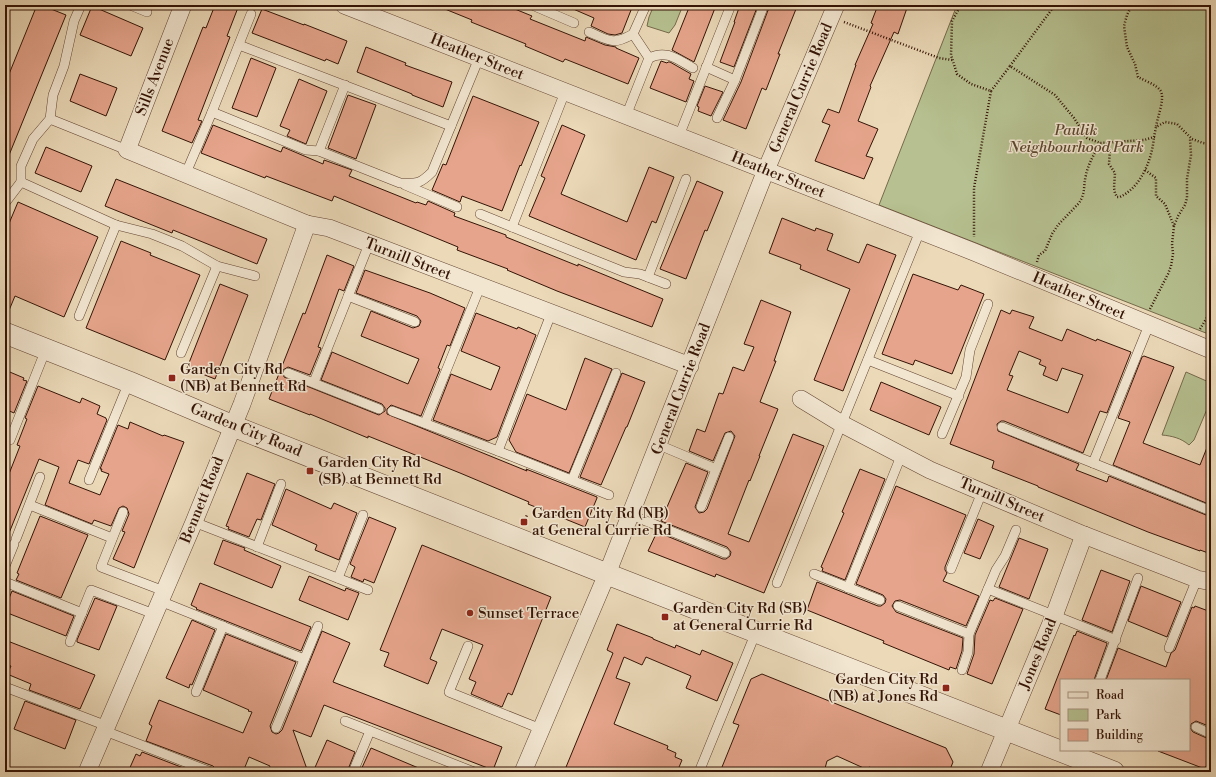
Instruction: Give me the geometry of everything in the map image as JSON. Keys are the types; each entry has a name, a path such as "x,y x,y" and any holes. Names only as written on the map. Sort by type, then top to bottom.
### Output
{"street":[{"name":"Sills Avenue","path":"126,150 183,5"},
{"name":"Heather Street","path":"344,5 974,252 1211,350"},
{"name":"General Currie Road","path":"523,772 608,574 766,170 833,11"},
{"name":"Turnill Street","path":"126,150 186,173 307,224 329,228 690,366"},
{"name":"Bennett Road","path":"88,772 233,426 307,224"},
{"name":"Garden City Road","path":"5,333 129,382 233,426 1114,772"},
{"name":"Turnill Street","path":"801,400 842,424 930,470 1084,535 1204,581"},
{"name":"Jones Road","path":"989,772 1054,616 1084,535"}],"lane":[{"path":"5,203 21,182 21,166 33,139 50,119 53,95 64,66 74,21 81,5"},
{"path":"130,5 147,12"},
{"path":"532,5 574,23"},
{"path":"589,32 612,41 622,40 634,34 646,5"},
{"path":"678,136 731,5"},
{"path":"717,118 735,80 764,5"},
{"path":"186,173 251,14"},
{"path":"634,34 649,58"},
{"path":"239,45 451,126"},
{"path":"626,116 649,58 661,54 670,55 694,68"},
{"path":"400,183 414,184 423,181 432,172 479,58"},
{"path":"706,67 735,80"},
{"path":"320,151 345,85"},
{"path":"512,227 565,92"},
{"path":"212,112 306,150 320,151 457,207"},
{"path":"50,119 126,150"},
{"path":"648,277 686,179"},
{"path":"21,182 116,225 152,234 182,246 217,266 255,276"},
{"path":"480,214 624,272 640,274 666,284"},
{"path":"80,316 116,225"},
{"path":"777,583 920,231"},
{"path":"314,382 369,244"},
{"path":"181,353 217,266"},
{"path":"425,423 480,287"},
{"path":"348,296 415,322"},
{"path":"942,434 966,377 970,350 988,304"},
{"path":"498,451 551,314"},
{"path":"1093,463 1147,324"},
{"path":"10,440 46,349"},
{"path":"868,360 959,396"},
{"path":"288,373 379,409"},
{"path":"572,480 616,373"},
{"path":"90,480 129,382"},
{"path":"392,411 609,495"},
{"path":"1002,427 1211,511"},
{"path":"701,507 729,437"},
{"path":"659,446 716,469"},
{"path":"848,588 901,456"},
{"path":"5,566 40,477"},
{"path":"257,546 281,484"},
{"path":"951,569 982,492"},
{"path":"30,504 112,538"},
{"path":"123,512 101,567 160,602 304,659"},
{"path":"631,515 725,553"},
{"path":"338,578 363,516"},
{"path":"194,522 368,590"},
{"path":"962,670 968,652 969,634 996,570 1005,556 1016,530"},
{"path":"814,574 880,600"},
{"path":"1100,679 1138,578"},
{"path":"1169,648 1204,581"},
{"path":"5,582 82,613"},
{"path":"988,589 1116,640"},
{"path":"70,642 91,590 160,602"},
{"path":"898,606 969,634"},
{"path":"196,692 223,626"},
{"path":"276,728 318,626"},
{"path":"699,772 756,632"},
{"path":"468,646 449,692 541,729"},
{"path":"5,687 211,772"},
{"path":"344,721 370,731 452,768 474,772"},
{"path":"1196,727 1211,734"},
{"path":"353,772 370,731"}],"path":[{"path":"961,5 952,21 951,55 957,74 971,84 991,91"},
{"path":"974,252 974,188 991,91 1055,5"},
{"path":"1108,143 1110,148 1109,164 1115,174 1114,188 1117,196 1120,197 1128,193 1137,184 1145,170 1153,148 1163,95 1160,90 1138,77 1135,64 1126,47 1124,26 1132,5"},
{"path":"833,11 939,58 953,60"},
{"path":"1010,66 1056,95 1087,138 1100,143 1108,143 1144,140 1154,137"},
{"path":"1156,127 1165,122 1177,124 1190,137 1203,143 1211,144"},
{"path":"1147,324 1155,297 1171,266 1174,226 1187,198 1187,179 1191,154 1190,137"},
{"path":"1032,276 1039,255 1045,251 1052,234 1058,225 1082,199 1087,169 1100,143"},
{"path":"1145,170 1156,178 1156,196 1165,204 1174,226"},
{"path":"1192,342 1211,311"},
{"path":"524,522 527,515"}],"green space":[{"path":"654,5 683,5 675,25 669,33 647,26"},
{"name":"Paulik Neighbourhood Park","path":"957,5 1211,5 1211,335 879,205"},
{"path":"1186,372 1211,383 1210,402 1194,440 1189,445 1176,438 1162,435"}],"building":[{"path":"37,5 41,5 66,15 5,165 5,84"},
{"path":"215,5 239,5 227,36 230,37 198,120 202,121 192,143 162,131 203,27 206,28"},
{"path":"435,5 505,5 532,16 530,19 585,41 586,37 605,45 616,47 639,58 628,84 565,59 563,62 525,46 526,44 471,22 472,20"},
{"path":"564,5 633,5 622,33 615,35 608,34 591,26 594,18"},
{"path":"690,5 709,5 715,8 694,62 672,50"},
{"path":"740,5 758,5 734,67 720,62"},
{"path":"770,5 787,5 796,9 778,54 780,54 766,90 762,88 746,129 723,120 741,82"},
{"path":"878,5 908,5 898,34 894,32 870,86 871,87 858,121 878,129 866,156 873,158 864,179 815,161 830,125 822,122 828,109 839,113 855,65 873,24 871,23"},
{"path":"92,6 143,28 131,56 80,35"},
{"path":"262,9 347,41 338,64 326,59 325,61 252,33"},
{"path":"366,47 406,63 405,65 452,82 443,107 357,72"},
{"path":"251,58 276,68 257,117 232,108"},
{"path":"661,61 667,63 670,62 691,74 689,79 694,81 686,102 650,88"},
{"path":"80,74 117,88 106,116 70,101"},
{"path":"299,79 327,91 306,144 287,136 290,130 280,126"},
{"path":"705,86 723,92 711,116 698,111 699,107 697,106"},
{"path":"348,95 376,105 356,159 328,148"},
{"path":"473,96 539,122 502,211 462,196 460,202 432,190 443,164 446,165"},
{"path":"213,125 281,152 283,147 323,164 324,160 352,170 349,176 416,203 426,205 428,201 455,213 454,216 506,235 506,237 578,266 578,264 663,299 652,327 557,291 507,270 508,269 457,250 458,247 334,196 332,201 266,176 265,178 201,153"},
{"path":"562,125 585,135 561,194 627,222 649,167 674,177 656,223 652,221 636,260 529,216 545,178 541,176"},
{"path":"46,147 92,166 81,192 35,173"},
{"path":"116,179 267,239 257,264 173,230 172,233 105,206"},
{"path":"697,181 723,192 707,231 705,230 686,279 660,269"},
{"path":"18,202 98,237 64,317 15,296 5,320 5,233"},
{"path":"782,218 815,231 816,228 833,234 827,250 859,263 867,244 896,255 843,391 814,380 850,289 800,269 801,265 769,253"},
{"path":"121,241 151,253 150,255 200,275 165,360 86,328"},
{"path":"327,255 354,266 344,291 339,289 318,347 321,348 310,375 288,367 283,370 284,377 379,415 385,411 382,404 321,380 332,352 408,384 419,359 361,336 371,311 413,328 419,326 421,321 417,316 356,293 365,270 430,293 465,308 450,346 447,345 438,368 440,369 421,416 391,405 387,409 387,414 527,471 526,469 597,497 585,527 528,504 529,502 460,473 368,436 368,438 269,399 303,313 305,314"},
{"path":"913,274 958,290 961,285 984,294 952,374 915,360 913,365 882,354"},
{"path":"220,284 248,295 215,379 187,368"},
{"path":"761,300 791,312 774,361 776,361 760,402 778,409 728,534 749,542 793,434 824,446 764,593 716,574 715,577 648,551 657,532 723,559 730,556 731,552 727,547 661,521 686,463 708,472 695,507 699,513 704,512 707,509 735,436 731,431 725,433 713,461 689,451 697,429 705,432 719,393 723,394 733,367 744,371 754,347 744,344"},
{"path":"1001,310 1010,314 1012,310 1034,317 1029,328 1062,341 1067,329 1096,341 1097,339 1131,352 1107,413 1100,411 1083,453 1004,421 997,424 998,431 1079,464 1076,470 1107,482 1109,476 1211,517 1211,554 1148,532 992,468 994,461 950,444","holes":["1019,351 1041,360 1039,364 1046,367 1043,375 1057,381 1062,368 1083,375 1068,413 1007,390 1013,376 1009,375"]},
{"path":"476,313 517,329 518,327 536,335 497,437 488,441 433,420 451,374 491,390 500,367 461,351"},
{"path":"1144,356 1174,367 1143,443 1200,465 1211,440 1211,505 1113,465 1130,422 1118,418 1142,357"},
{"path":"585,358 612,369 569,473 516,452 509,440 527,394 566,410"},
{"path":"5,370 24,378 23,380 27,381 14,413 5,409"},
{"path":"622,373 645,382 601,485 580,477"},
{"path":"881,382 941,407 929,435 870,410"},
{"path":"38,386 80,403 82,398 100,406 97,414 106,418 107,420 89,464 78,460 69,483 100,495 109,474 101,471 102,469 100,469 118,425 128,429 130,422 163,436 164,435 184,442 134,568 113,559 125,532 122,531 129,514 127,508 123,506 119,508 111,526 94,520 92,524 45,505 59,467 39,459 5,543 5,484 20,446 17,445 27,419 25,418"},
{"path":"860,469 885,479 845,580 822,571 823,568 821,567 844,513 842,512"},
{"path":"247,473 275,484 261,520 257,519 249,537 228,529 229,527 226,526"},
{"path":"896,486 966,515 945,567 947,573 943,581 979,596 966,626 900,600 895,601 892,606 896,612 963,638 962,651 956,669 950,667 949,670 883,643 884,641 807,610 817,582 878,606 885,603 886,599 883,595 856,584"},
{"path":"286,489 331,509 334,503 357,513 339,560 315,550 317,545 272,525"},
{"path":"40,516 88,535 61,598 16,580 19,574 17,573"},
{"path":"369,517 396,528 374,583 364,579 363,582 351,577 355,567 350,564"},
{"path":"978,519 994,526 980,559 964,553"},
{"path":"1019,538 1048,549 1029,599 999,587"},
{"path":"223,540 245,548 244,550 281,566 272,588 214,564"},
{"name":"Sunset Terrace","path":"422,545 551,597 512,695 508,693 502,707 471,694 476,682 469,679 483,645 442,629 430,659 437,662 428,684 384,666 389,653 380,650"},
{"path":"1101,570 1130,581 1112,632 1082,620"},
{"path":"309,576 345,591 346,588 359,593 348,620 299,600"},
{"path":"200,583 311,627 301,651 196,609 197,608 191,605"},
{"path":"1141,586 1181,602 1167,637 1128,621"},
{"path":"12,591 74,616 66,636 5,612 5,608"},
{"path":"95,598 117,606 99,650 77,642"},
{"path":"995,598 1023,609 992,684 967,674 974,654 975,635 990,600 993,601"},
{"path":"1195,606 1211,612 1211,727 1196,721 1191,724 1190,728 1190,679 1106,679 1118,648 1166,667 1171,653 1175,650 1192,607 1194,608"},
{"path":"192,620 215,630 192,685 190,684 189,688 166,678"},
{"path":"617,624 675,648 676,645 700,655 702,650 733,663 717,701 686,688 691,676 646,657 642,665 624,657 616,678 630,683 614,724 668,746 667,749 676,753 675,757 682,760 677,772 564,772 613,653 607,650"},
{"path":"322,631 350,643 333,682 502,747 493,770 324,705 311,737 293,730 308,772 268,772 270,766 249,757 243,772 217,772 213,766 146,741 152,726 149,724 159,700 243,733 252,712 203,690 226,634 296,662 270,726 272,732 276,734 279,733 282,730"},
{"path":"1077,631 1107,644 1094,679 1060,679 1060,715 1045,709 1074,635 1075,636"},
{"path":"5,640 95,675 80,709 29,690 31,684 7,674 11,666 5,664"},
{"path":"762,674 946,748 953,762 949,772 881,772 869,767 868,770 837,756 827,761 824,772 720,772 739,725 733,723 751,679"},
{"path":"25,701 76,720 65,749 14,729"},
{"path":"1190,728 1193,732 1211,740 1211,769 1206,766 1205,769 1158,751 1190,751"},
{"path":"327,740 355,752 347,772 313,772"},
{"path":"371,748 428,772 360,772"},
{"path":"142,752 194,772 128,772 136,754 140,756"}],"place":[{"name":"Garden City Rd (NB) at Bennett Rd","path":"172,378"},
{"name":"Garden City Rd (SB) at Bennett Rd","path":"310,471"},
{"name":"Garden City Rd (NB) at General Currie Rd","path":"524,522"},
{"name":"Sunset Terrace","path":"470,613"},
{"name":"Garden City Rd (SB) at General Currie Rd","path":"665,617"},
{"name":"Garden City Rd (NB) at Jones Rd","path":"946,688"}]}
